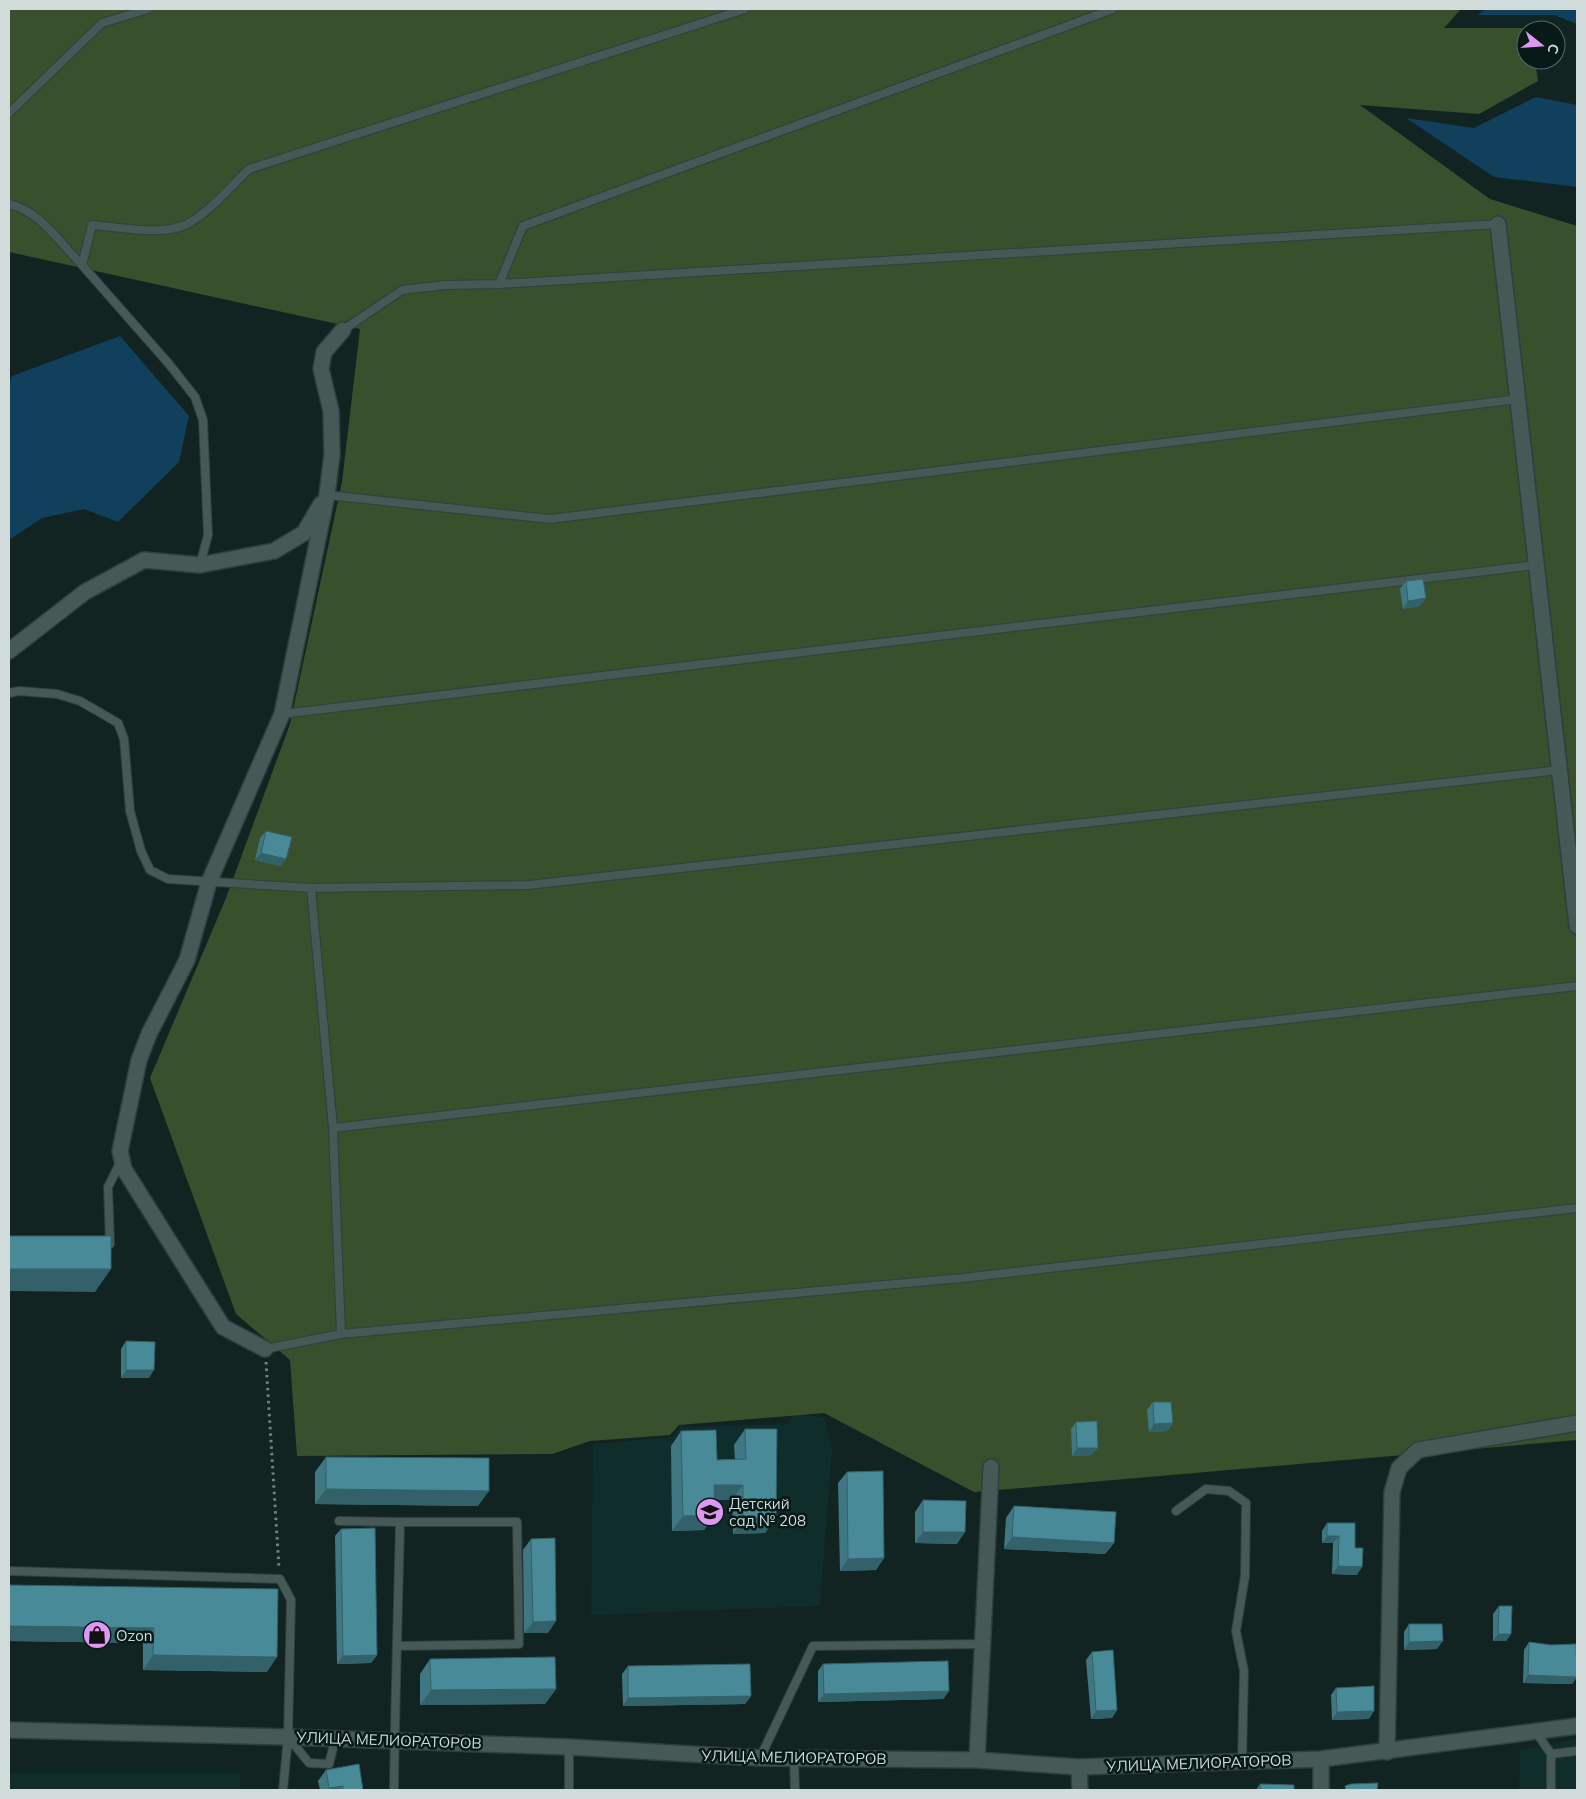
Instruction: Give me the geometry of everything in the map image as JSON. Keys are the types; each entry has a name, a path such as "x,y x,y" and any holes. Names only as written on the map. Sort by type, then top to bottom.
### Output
{"street":[{"path":"1498,224 1577,926"},
{"path":"265,1349 223,1327 121,1161 120,1151 139,1060 149,1034 187,960 210,882 282,714 327,494 332,454 331,411 321,369 324,352 343,330"},
{"path":"9,651 85,592 144,560 200,565 274,551 304,533 327,494"},
{"path":"1387,1752 1392,1492 1399,1468 1418,1450 1577,1423"},
{"path":"977,1760 991,1467"},
{"name":"УЛИЦА МЕЛИОРАТОРОВ","path":"9,1730 569,1747 760,1758 977,1760 1078,1767 1321,1759 1387,1752 1534,1730 1577,1726"},
{"path":"1321,1759 1322,1790"},
{"path":"1078,1767 1080,1790"}],"lane":[{"path":"9,113 102,24 148,9"},
{"path":"82,265 92,225 159,230 185,226 196,219 249,169 745,9"},
{"path":"500,284 524,226 1113,9"},
{"path":"9,204 22,207 35,215 82,265 169,364 195,397 203,420 208,535 200,565"},
{"path":"343,330 402,290 445,285 500,284 1498,224"},
{"path":"327,494 550,519 1518,400"},
{"path":"282,714 1536,564"},
{"path":"9,693 19,691 57,694 80,701 118,723 124,739 130,810 141,851 150,870 168,879 311,888 529,885 1559,770"},
{"path":"311,888 333,1128 341,1334"},
{"path":"333,1128 1577,986"},
{"path":"110,1244 108,1186 121,1161"},
{"path":"265,1349 341,1334 962,1278 1577,1208"},
{"path":"1176,1511 1206,1489 1229,1491 1246,1503 1245,1576 1236,1631 1244,1671 1242,1762"},
{"path":"339,1521 516,1522 518,1644 397,1646"},
{"path":"394,1790 400,1522"},
{"path":"9,1572 280,1579 291,1600 288,1737 283,1790"},
{"path":"760,1758 813,1646 982,1644"},
{"path":"1534,1730 1551,1754 1551,1790"},
{"path":"288,1737 309,1763 329,1764 334,1740"},
{"path":"569,1747 569,1790"},
{"path":"1551,1754 1577,1751"},
{"path":"794,1758 795,1790"}],"path":[{"path":"265,1349 280,1579"}],"shaded area":[{"name":"Детский сад № 208","path":"794,1413 825,1418 832,1449 820,1606 591,1615 593,1444 672,1437 680,1427 787,1424"},
{"path":"1577,1739 1577,1790 1519,1790 1520,1750"},
{"path":"9,1773 240,1773 241,1790 9,1790"}],"green space":[{"path":"9,9 1461,9 1444,28 1516,28 1516,70 1536,70 1538,81 1479,114 1360,105 1490,199 1577,226 1577,1440 974,1492 824,1413 679,1425 670,1435 590,1441 552,1454 297,1456 290,1360 236,1314 150,1078 226,898 290,724 342,482 360,329 9,252"}],"water":[{"path":"1486,9 1577,9 1577,24 1554,15 1477,15"},
{"path":"1536,97 1577,105 1577,187 1494,177 1406,118 1474,128"},
{"path":"120,336 189,416 179,462 118,522 84,509 42,518 9,540 9,383 12,376"}],"building":[{"path":"1423,579 1426,598 1408,601 1406,581"},
{"path":"266,831 292,837 286,859 261,853"},
{"path":"9,1236 111,1236 111,1269 9,1269"},
{"path":"126,1341 155,1342 154,1370 126,1370"},
{"path":"1153,1402 1171,1402 1173,1423 1154,1424"},
{"path":"1097,1421 1098,1448 1077,1448 1076,1422"},
{"path":"745,1429 777,1429 776,1518 743,1518 743,1485 714,1485 715,1515 683,1516 681,1431 716,1430 717,1460 746,1459"},
{"path":"326,1457 489,1458 489,1491 326,1489"},
{"path":"883,1471 884,1558 848,1559 847,1472"},
{"path":"923,1500 966,1501 965,1532 923,1532"},
{"path":"1014,1506 1116,1512 1114,1543 1012,1537"},
{"path":"1327,1523 1355,1523 1355,1548 1363,1548 1362,1567 1338,1566 1339,1536 1327,1536"},
{"path":"375,1528 377,1655 343,1656 341,1529"},
{"path":"555,1538 556,1621 533,1622 531,1539"},
{"path":"9,1585 278,1589 277,1657 153,1655 154,1628 9,1626"},
{"path":"1499,1606 1512,1606 1511,1634 1498,1634"},
{"path":"1409,1624 1442,1624 1443,1641 1409,1642"},
{"path":"1529,1642 1551,1645 1576,1644 1577,1677 1528,1675"},
{"path":"1113,1650 1117,1710 1096,1711 1092,1652"},
{"path":"555,1657 556,1689 431,1690 430,1659"},
{"path":"948,1661 949,1691 824,1694 823,1664"},
{"path":"750,1664 751,1696 628,1698 628,1666"},
{"path":"1374,1686 1374,1711 1337,1712 1336,1688"},
{"path":"359,1764 363,1790 343,1790 343,1786 329,1788 326,1770"},
{"path":"1378,1783 1377,1790 1346,1790 1345,1786 1351,1784"},
{"path":"1260,1784 1294,1785 1294,1790 1261,1790"}],"place":[{"name":"Детский сад № 208","path":"710,1512"},
{"name":"Ozon","path":"97,1635"}]}
